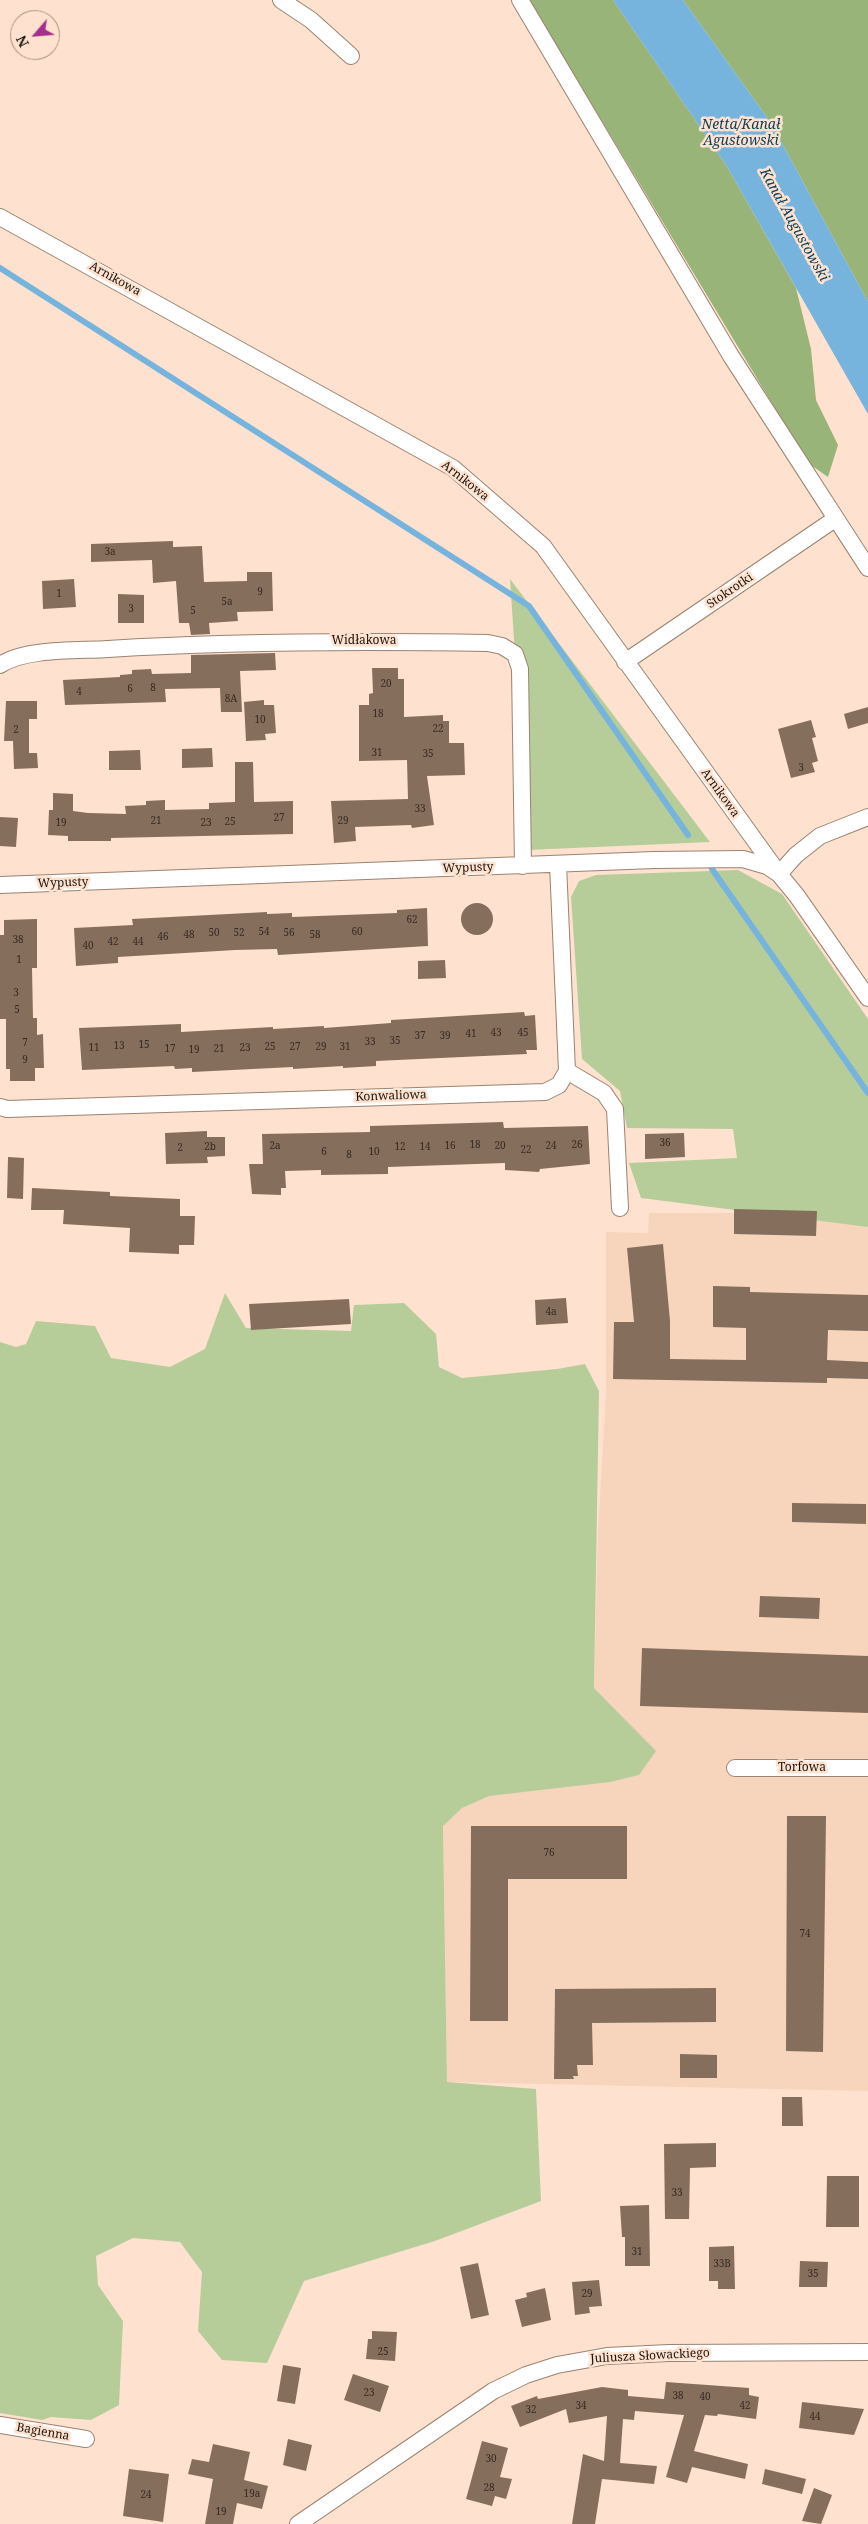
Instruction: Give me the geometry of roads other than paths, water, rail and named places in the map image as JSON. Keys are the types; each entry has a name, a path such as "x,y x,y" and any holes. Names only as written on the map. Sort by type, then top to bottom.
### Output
{"street":[{"path":"281,0 311,20 351,56"},
{"path":"520,0 731,356 868,568"},
{"name":"Arnikowa","path":"0,216 453,468 543,546 779,874"},
{"name":"Stokrotki","path":"625,662 835,519"},
{"name":"Widłakowa","path":"0,665 34,654 184,644 344,640 488,643 502,646 515,654 520,669 523,866"},
{"path":"779,874 796,855 820,836 868,817"},
{"name":"Wypusty","path":"0,885 654,860 743,859 767,866 779,874 797,896 868,998"},
{"path":"558,864 567,1071 604,1093 615,1109 620,1208"},
{"name":"Konwaliowa","path":"0,1107 17,1109 544,1092 559,1085 567,1071"},
{"name":"Torfowa","path":"735,1768 868,1768"},
{"name":"Juliusza Słowackiego","path":"298,2524 492,2391 526,2375 557,2365 608,2356 668,2353 868,2352"},
{"name":"Bagienna","path":"0,2425 86,2439"}],"water":[{"name":"Netta/Kanał Agustowski","path":"613,0 683,0 771,123 868,302 868,414 726,165"}],"waterway":[{"path":"0,268 529,606 688,835"},
{"path":"712,869 868,1093"}],"water label":[{"name":"Kanał Augustowski","path":"794,225"}]}
